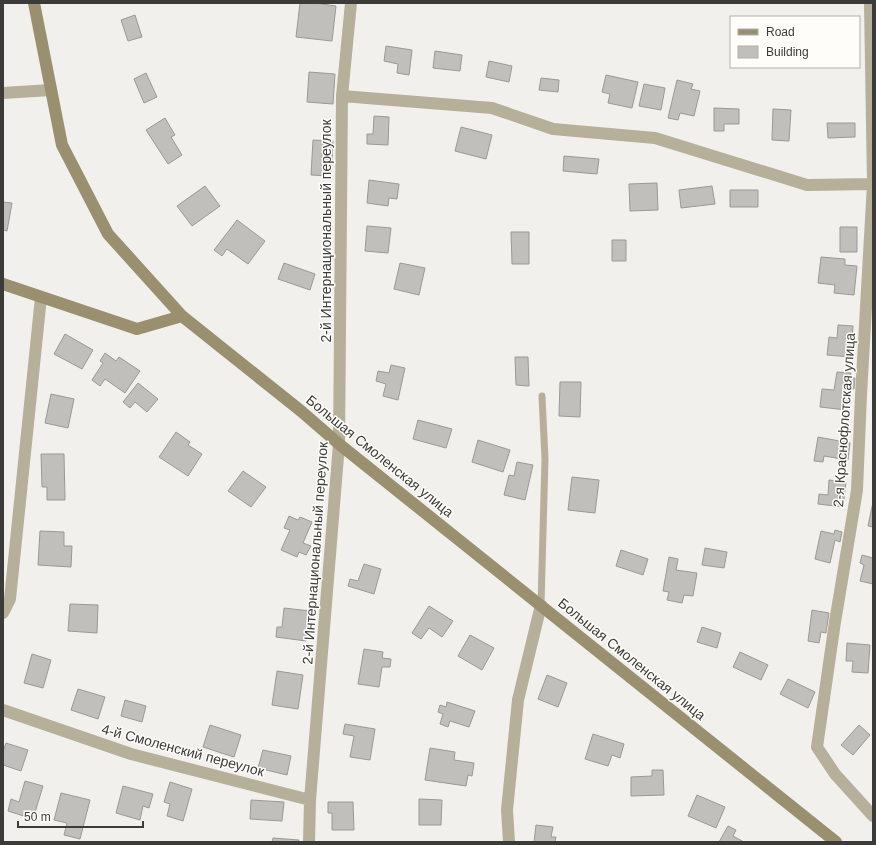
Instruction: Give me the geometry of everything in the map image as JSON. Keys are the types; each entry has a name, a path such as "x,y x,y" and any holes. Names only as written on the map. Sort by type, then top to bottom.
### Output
{"main road":[{"name":"Большая Смоленская улица","path":"34,3 62,145 108,234 182,316 301,411 339,444 541,604 836,842"},
{"path":"3,284 137,330 182,316"}],"street":[{"name":"2-й Интернациональный переулок","path":"309,842 310,800 339,444 342,96 351,3"},
{"name":"2-я Краснофлотская улица","path":"870,3 873,184 861,395 858,490 835,622 817,747 835,774 873,816"},
{"path":"3,93 51,90"},
{"path":"342,96 492,108 553,129 655,138 807,185 873,184"},
{"path":"3,613 10,599 41,297"},
{"path":"509,842 507,810 518,700 541,604"},
{"name":"4-й Смоленский переулок","path":"3,710 131,754 310,800"}],"lane":[{"path":"541,604 545,459 542,396"}],"building":[{"path":"300,3 315,3 336,6 332,41 296,37"},
{"path":"135,15 142,37 128,41 121,20"},
{"path":"386,46 412,50 409,75 397,73 398,64 384,61"},
{"path":"435,51 462,55 460,71 433,68"},
{"path":"489,61 512,66 509,82 486,77"},
{"path":"309,72 335,74 333,104 307,102"},
{"path":"146,73 157,97 144,103 134,79"},
{"path":"606,75 638,82 632,108 608,103 610,94 602,92"},
{"path":"541,78 559,80 558,92 539,90"},
{"path":"677,80 693,84 691,89 700,91 694,116 680,113 678,120 668,118"},
{"path":"644,84 665,88 661,110 639,106"},
{"path":"714,108 739,109 739,124 724,124 724,131 714,131"},
{"path":"773,109 791,110 789,141 772,140"},
{"path":"374,116 389,117 388,145 367,144 367,134 373,134"},
{"path":"165,118 175,135 171,137 182,155 168,164 146,130"},
{"path":"827,123 855,123 855,137 828,138"},
{"path":"461,127 492,135 486,159 455,151"},
{"path":"313,140 333,141 331,176 311,175"},
{"path":"564,156 599,159 597,174 563,171"},
{"path":"369,180 399,184 397,199 389,198 388,206 367,203"},
{"path":"657,183 658,210 630,211 629,184"},
{"path":"205,186 220,206 192,226 177,206"},
{"path":"712,186 715,204 681,208 679,190"},
{"path":"730,190 758,190 758,207 730,207"},
{"path":"3,202 12,203 7,231 3,230"},
{"path":"237,220 265,241 248,264 227,249 222,256 214,250"},
{"path":"367,226 391,228 388,253 365,251"},
{"path":"840,227 857,227 857,252 840,252"},
{"path":"511,232 529,232 529,264 512,264"},
{"path":"612,240 626,240 626,261 612,261"},
{"path":"821,257 845,259 845,265 857,266 854,295 834,293 835,285 818,283"},
{"path":"284,263 315,274 310,290 278,279"},
{"path":"400,263 425,268 419,295 394,289"},
{"path":"838,325 853,326 851,357 827,355 829,337 837,338"},
{"path":"65,334 93,350 82,369 54,354"},
{"path":"105,353 116,361 119,357 140,371 125,393 105,379 100,386 92,380 103,363 100,361"},
{"path":"515,357 528,357 529,386 516,385"},
{"path":"391,365 405,368 398,400 383,396 386,384 376,381 378,371 389,373"},
{"path":"837,372 851,373 850,377 855,378 854,389 849,389 846,410 820,407 822,389 834,390"},
{"path":"560,382 581,382 580,417 559,416"},
{"path":"138,383 158,399 147,412 135,402 130,408 123,402"},
{"path":"51,394 74,399 68,428 45,423"},
{"path":"418,420 452,429 446,448 413,439"},
{"path":"176,432 190,442 188,445 202,454 188,476 159,457"},
{"path":"818,437 850,443 848,460 824,456 823,462 814,461"},
{"path":"478,440 510,450 503,472 472,462"},
{"path":"41,454 64,454 65,500 47,500 47,487 42,487"},
{"path":"517,462 533,465 525,500 504,495 509,475 514,476"},
{"path":"243,471 266,487 251,507 228,491"},
{"path":"572,477 599,480 595,513 568,510"},
{"path":"829,480 846,482 843,507 818,504 819,494 828,495"},
{"path":"873,502 873,527 868,526"},
{"path":"289,516 298,520 300,517 312,522 303,543 311,546 306,555 299,552 297,557 281,550 290,530 284,528"},
{"path":"835,530 842,532 840,542 835,540 830,563 815,559 821,531 834,534"},
{"path":"40,531 64,532 64,546 72,546 71,567 38,565"},
{"path":"705,548 727,552 724,568 702,565"},
{"path":"621,550 648,559 643,575 616,566"},
{"path":"862,555 873,558 873,584 860,581 864,565 860,563"},
{"path":"669,557 678,559 676,570 697,573 693,596 684,595 682,603 667,600 669,592 663,591"},
{"path":"364,564 381,569 374,594 348,586 350,579 358,581"},
{"path":"70,604 98,605 97,633 68,631"},
{"path":"429,606 453,621 442,637 429,628 421,639 412,633"},
{"path":"284,608 310,611 306,641 276,637 277,627 282,627"},
{"path":"812,610 829,613 826,633 821,632 819,643 808,641"},
{"path":"702,627 721,633 717,648 697,642"},
{"path":"470,635 494,648 482,670 458,656"},
{"path":"847,643 870,645 868,673 852,672 853,661 846,661"},
{"path":"364,649 383,652 382,658 391,659 390,667 382,667 379,687 358,684"},
{"path":"740,652 768,665 761,680 733,667"},
{"path":"32,654 51,660 43,688 24,683"},
{"path":"277,671 303,675 298,709 272,705"},
{"path":"547,675 567,683 558,707 538,699"},
{"path":"788,679 815,692 808,708 780,694"},
{"path":"78,689 105,697 98,719 71,710"},
{"path":"125,700 146,706 142,722 121,716"},
{"path":"447,702 475,711 469,727 450,721 448,727 440,724 443,714 438,712 440,705 446,707"},
{"path":"345,724 375,729 370,760 350,757 354,736 343,734"},
{"path":"210,725 241,735 234,757 203,747"},
{"path":"859,725 870,735 853,755 841,745"},
{"path":"593,734 624,744 620,758 612,755 608,766 585,759"},
{"path":"6,743 28,750 21,771 3,765 3,752"},
{"path":"430,748 455,752 454,760 474,763 472,776 468,775 466,786 425,780"},
{"path":"263,750 291,756 287,775 258,768"},
{"path":"652,770 663,770 664,795 631,796 631,777 652,776"},
{"path":"25,781 43,786 33,819 8,811 11,799 19,802"},
{"path":"170,782 192,789 183,821 167,816 170,804 164,802"},
{"path":"123,786 153,794 149,808 143,806 140,820 116,813"},
{"path":"61,793 90,800 80,839 64,835 67,823 54,820"},
{"path":"697,795 725,807 716,828 688,816"},
{"path":"419,799 442,800 441,825 419,825"},
{"path":"251,800 284,802 282,821 250,819"},
{"path":"328,802 353,802 354,830 332,830 332,813 328,813"},
{"path":"536,825 553,827 551,837 556,837 555,842 534,842"},
{"path":"728,826 736,830 733,836 744,842 719,842"},
{"path":"273,838 299,840 298,842 272,842"}]}
